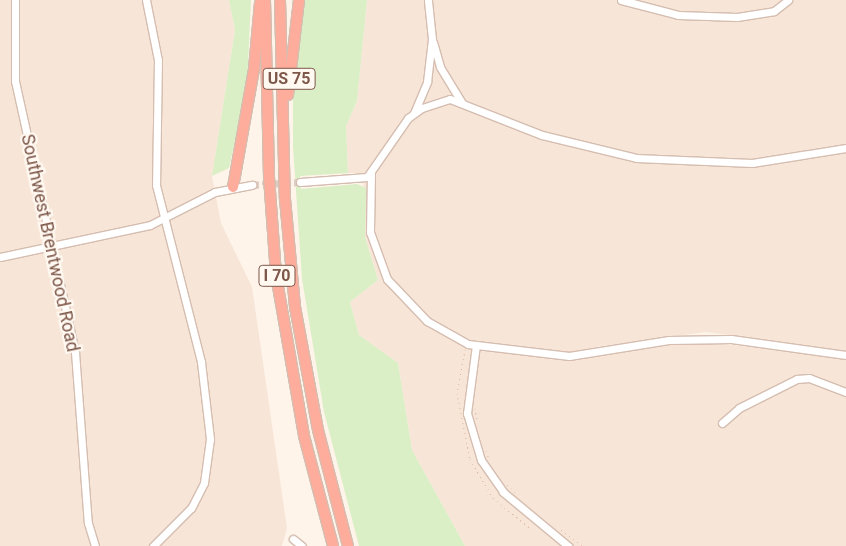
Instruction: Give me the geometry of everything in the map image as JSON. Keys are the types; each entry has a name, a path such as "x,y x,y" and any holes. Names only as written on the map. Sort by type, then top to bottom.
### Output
{"highway":[{"path":"233,187 254,69 261,0"},
{"name":"I 70","path":"265,0 269,177 279,299 304,436 333,546"},
{"name":"I 70","path":"280,0 283,158 301,346 348,546"},
{"name":"US 75","path":"283,158 299,0"}],"street":[{"name":"Southwest Brentwood Road","path":"15,0 12,54 18,96 54,245 75,352 88,523 95,546"},
{"path":"146,0 158,60 154,155 162,220 201,362 210,439 208,468 198,495 177,526 153,546"},
{"path":"428,0 432,39 440,67 462,103"},
{"path":"621,0 678,15 737,17 774,11 788,0"},
{"path":"432,39 427,82 414,113 370,174 370,232 387,279 427,321 476,345 569,356 669,340 731,339 846,355"},
{"path":"414,113 443,101 462,103 549,137 645,159 752,163 846,148"},
{"path":"300,182 370,174"},
{"path":"0,257 162,220 233,187 252,185"},
{"path":"476,345 467,413 481,460 503,492 568,546"},
{"path":"722,423 739,408 798,379 809,378 846,392"},
{"path":"293,539 302,546"}],"path":[{"path":"476,398 477,423"},
{"path":"484,447 491,463"},
{"path":"502,480 520,497"},
{"path":"559,529 582,546"}],"shaded area":[{"path":"0,0 229,0 235,30 212,176 221,223 252,287 287,528 282,546 0,546"},
{"path":"367,0 846,0 846,351 706,332 595,347 595,356 663,344 709,342 846,359 846,546 465,546 412,450 398,363 359,335 350,302 378,280 365,237 363,173 348,173 346,126 357,101"}],"green space":[{"path":"229,0 251,0 247,85 229,168 212,176 235,30"},
{"path":"303,0 367,0 357,101 346,126 348,173 300,176 301,189 357,184 366,188 365,237 378,280 350,302 359,335 398,363 412,450 465,546 359,546 324,412 302,279 293,147 293,85"}],"tunnel":[{"path":"252,185 300,182"}]}
